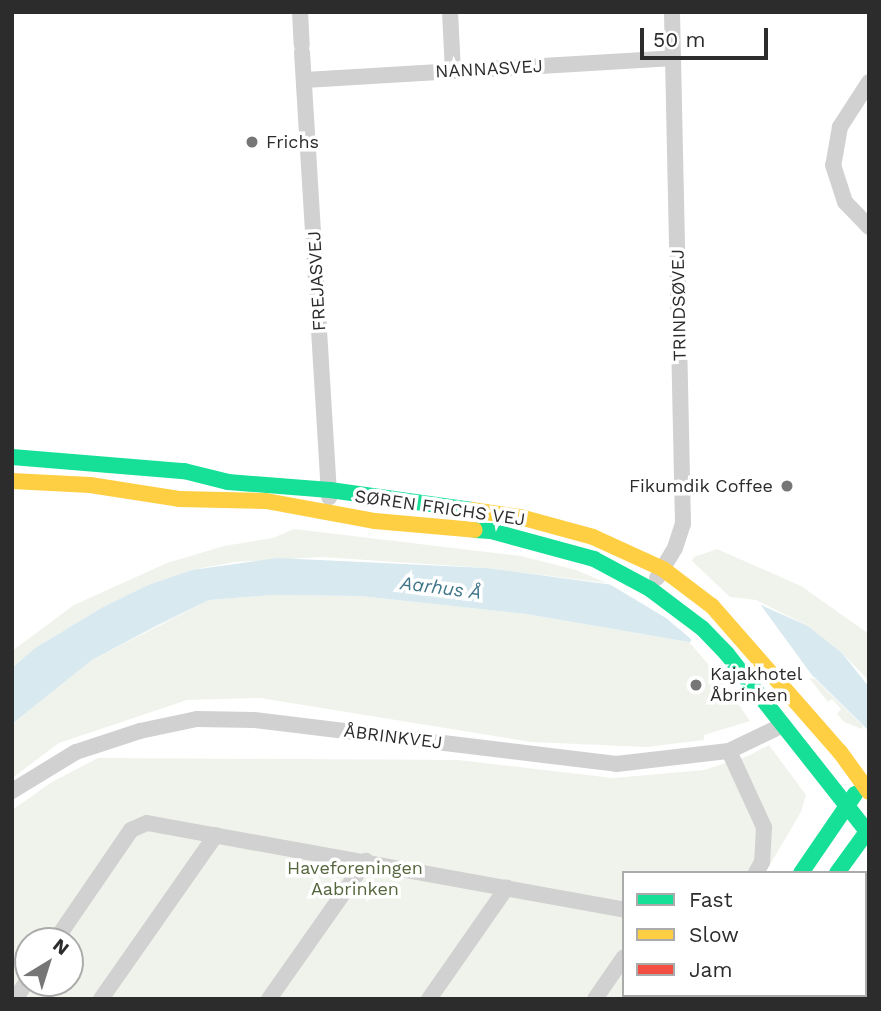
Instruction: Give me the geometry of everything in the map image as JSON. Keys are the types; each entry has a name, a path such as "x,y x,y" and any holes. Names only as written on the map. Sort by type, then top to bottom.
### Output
{"street":[{"name":"FREJASVEJ","path":"300,12 330,489 328,510"},
{"path":"450,12 453,71"},
{"name":"TRINDSØVEJ","path":"650,589 675,548 683,524 673,12"},
{"name":"NANNASVEJ","path":"305,80 673,58"},
{"path":"869,82 840,127 833,165 845,202 869,227"},
{"name":"SØREN FRICHS VEJ","path":"12,457 184,471 228,482 330,489 555,525 619,547 663,569 700,595 766,665 867,783"},
{"name":"SØREN FRICHS VEJ","path":"12,481 90,485 179,499 266,501 420,527 460,526 537,541 594,559 650,589 702,628 727,654 868,832"},
{"name":"ÅBRINKVEJ","path":"12,791 76,752 140,731 197,719 254,720 616,764 729,751 783,725"},
{"path":"729,751 764,827 762,862 757,871"},
{"path":"802,871 846,806 867,783"},
{"path":"65,927 131,830 147,823 622,910"},
{"path":"839,871 868,832"},
{"path":"101,999 216,835"},
{"path":"269,999 366,861"},
{"path":"429,999 508,887"},
{"path":"595,999 622,960"}],"green space":[{"path":"294,529 521,556 576,570 607,583 487,568 321,557 235,562 192,570 148,585 103,607 35,648 12,668 12,651 74,605 167,563 224,546 273,538"},
{"path":"717,549 801,586 869,634 869,681 842,653 808,626 756,600 730,597 692,561 694,557"},
{"path":"273,595 360,596 526,614 689,642 721,679 750,721 704,735 704,740 647,747 531,742 260,698 187,700 59,743 12,778 12,724 92,660 209,600"},
{"path":"809,678 815,679 863,726 862,729 844,722 837,714 841,709 832,699 828,702"},
{"name":"Haveforeningen Aabrinken","path":"769,745 806,795 801,812 766,871 622,871 622,997 686,997 685,999 12,999 12,810 52,782 98,758 458,760 613,778 704,770 748,756"}],"water":[{"name":"Aarhus Å","path":"277,558 487,568 761,605 808,626 842,653 869,687 869,731 814,677 689,642 526,614 360,596 273,595 209,600 156,626 92,660 12,724 12,668 35,648 103,607 148,585 192,570"}],"pier":[{"path":"606,582 760,604 814,678 690,644 691,639 666,618"}],"traffic: fast":[{"path":"12,457 184,471 228,482 330,490 472,510"},
{"path":"475,530 491,531 594,559 650,589 702,628 727,654 869,834"},
{"path":"802,871 855,794"},
{"path":"838,871 869,829"}],"traffic: slow":[{"path":"12,481 90,485 179,499 266,501 375,521 475,530"},
{"path":"472,510 520,517 593,537 663,569 712,606 840,752 869,792"}],"place":[{"name":"Frichs","path":"252,142"},
{"name":"Fikumdik Coffee","path":"787,486"},
{"name":"Kajakhotel Åbrinken","path":"696,685"}]}
